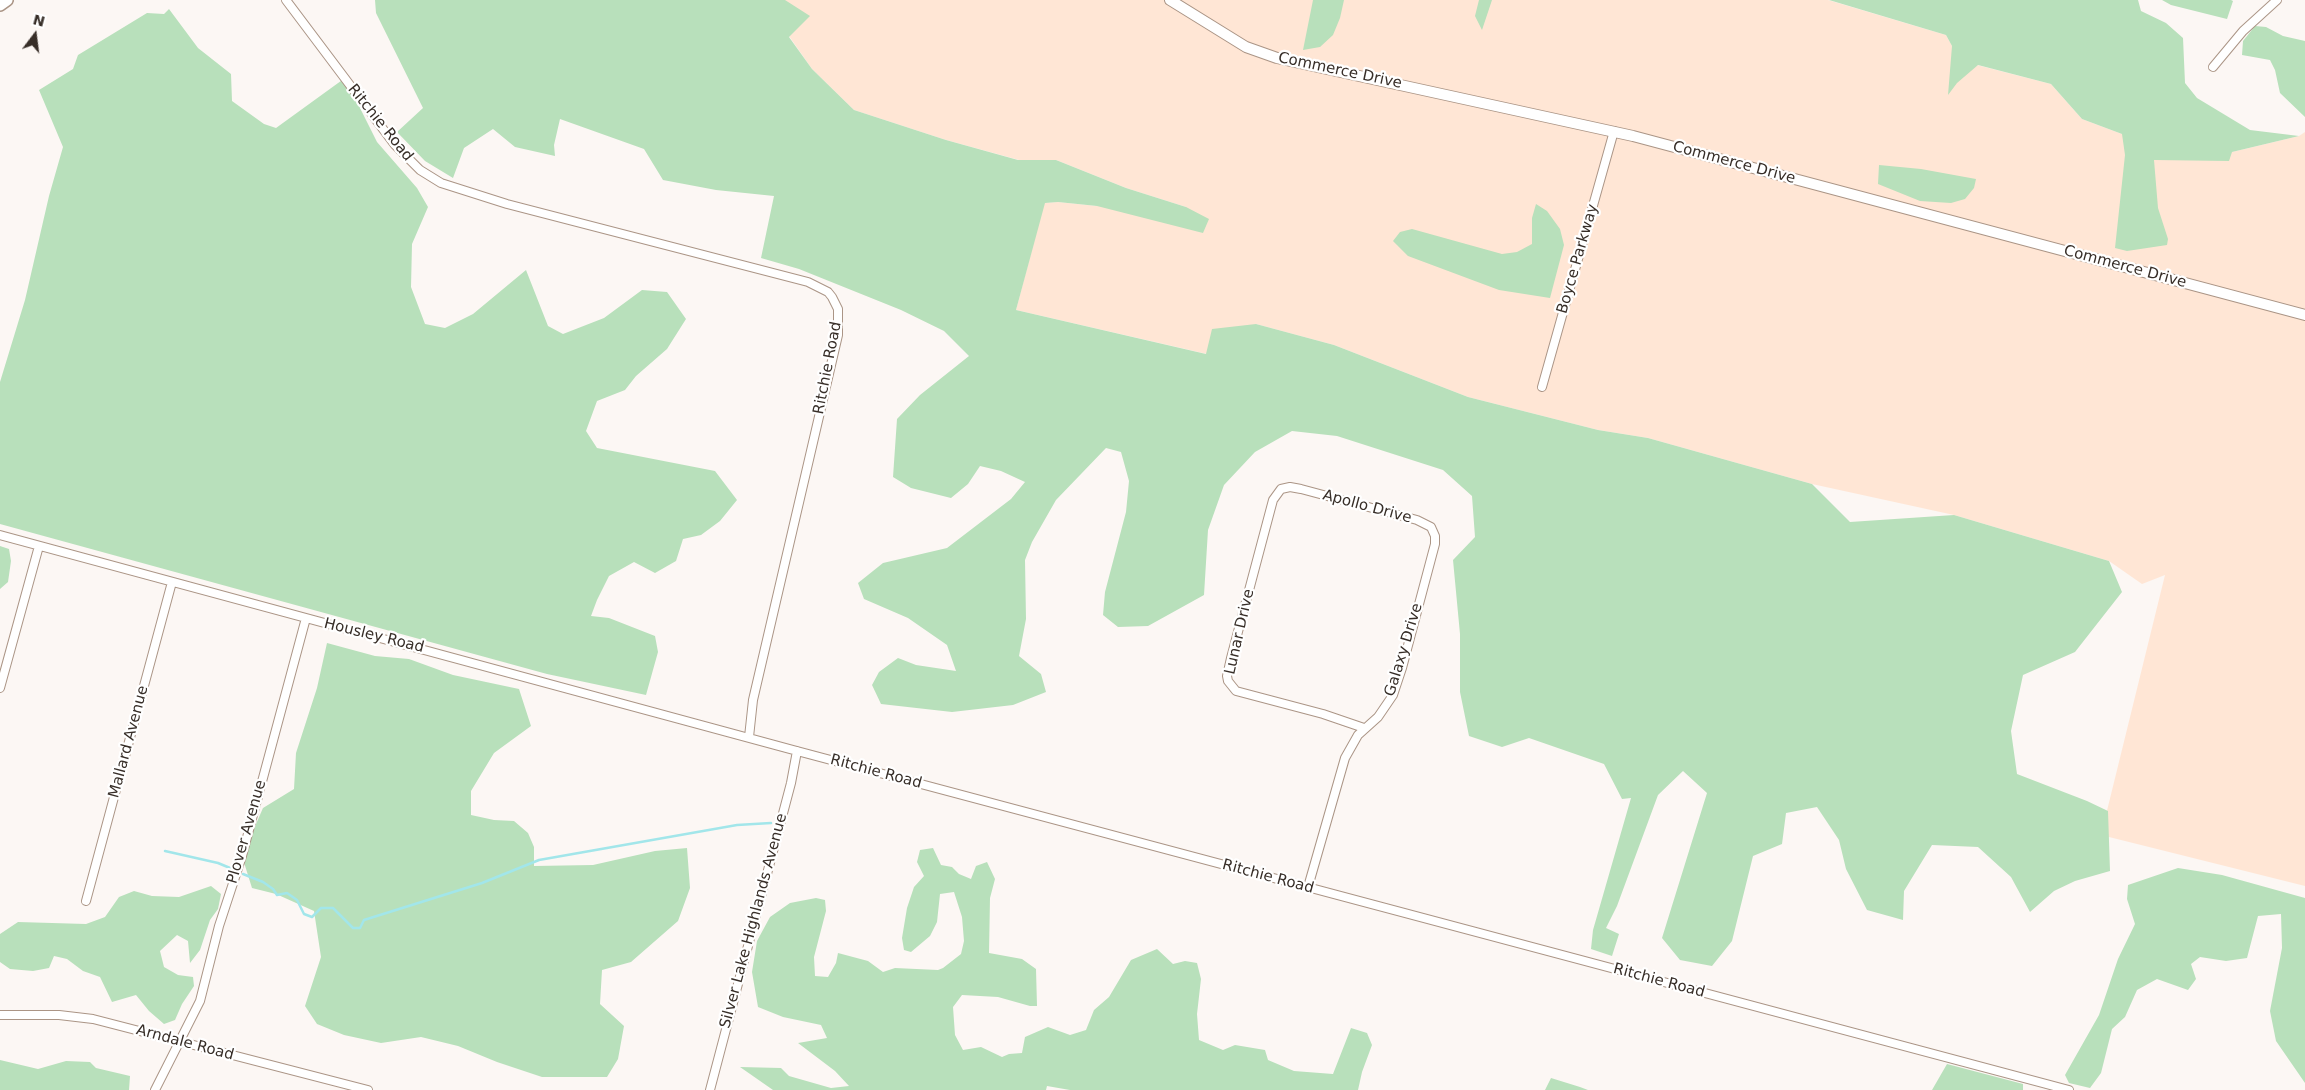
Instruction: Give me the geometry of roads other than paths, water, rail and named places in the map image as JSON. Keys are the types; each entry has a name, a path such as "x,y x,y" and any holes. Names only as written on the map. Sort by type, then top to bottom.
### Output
{"main road":[{"path":"0,5 7,0"}],"street":[{"name":"Ritchie Road","path":"286,0 395,145 420,170 441,183 533,211 808,282 828,292 832,297 838,309 838,335 753,700 749,737 2070,1090"},
{"name":"Commerce Drive","path":"1170,0 1246,47 1277,58 1614,131 2305,315"},
{"path":"2213,67 2243,31 2277,0"},
{"name":"Boyce Parkway","path":"1542,387 1614,131"},
{"name":"Apollo Drive","path":"1284,488 1301,489 1417,520 1431,527 1435,536 1435,544"},
{"name":"Lunar Drive","path":"1284,488 1276,493 1273,500 1227,676 1231,686 1236,691 1323,714 1364,728"},
{"name":"Housley Road","path":"0,535 749,737"},
{"name":"Galaxy Drive","path":"1308,887 1345,758 1358,735 1378,717 1393,695 1435,544"},
{"path":"0,688 38,546"},
{"name":"Mallard Avenue","path":"86,901 172,582"},
{"name":"Plover Avenue","path":"155,1090 200,1001 219,926 242,856 306,618"},
{"name":"Silver Lake Highlands Avenue","path":"710,1090 791,783 797,751"},
{"name":"Arndale Road","path":"0,1015 76,1016 181,1041 368,1090"}],"waterway":[{"path":"243,874 263,882 273,889 277,895 287,893 297,900 304,914 312,917 321,908 333,908 353,928 360,928 364,920 482,883 539,860 737,825 771,823"},
{"path":"165,851 218,863 230,868"}]}
